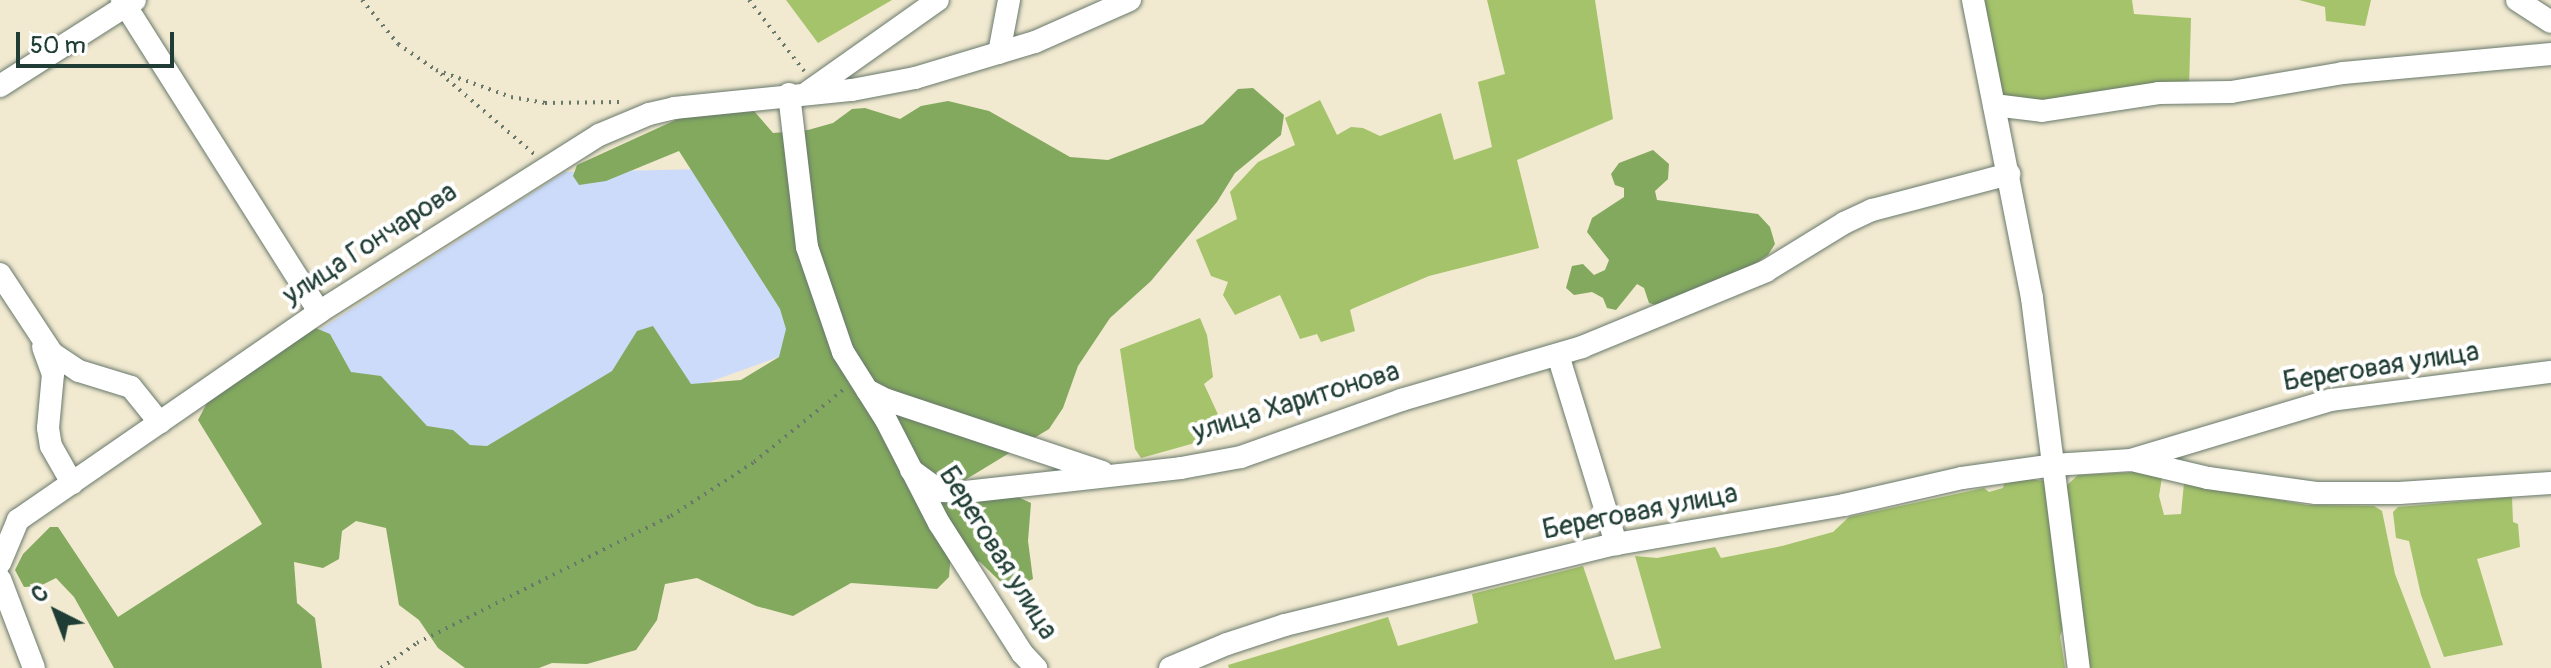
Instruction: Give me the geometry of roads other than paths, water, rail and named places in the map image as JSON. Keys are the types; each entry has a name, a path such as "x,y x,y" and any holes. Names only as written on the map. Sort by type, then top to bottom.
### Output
{"street":[{"path":"805,91 938,0"},
{"path":"999,53 1009,0"},
{"path":"805,91 852,90 915,78 1058,33 1130,0"},
{"path":"1973,0 2032,298 2079,668"},
{"path":"2517,0 2551,22"},
{"path":"0,86 128,2 319,312"},
{"path":"1994,105 2030,110 2072,108 2159,93 2231,92 2343,73 2551,54"},
{"name":"улица Гончарова","path":"0,563 18,520 319,312 546,166 599,135 649,114 805,91"},
{"name":"Береговая улица","path":"805,91 807,247 843,352 860,384 886,420 939,523 1036,668"},
{"name":"улица Харитонова","path":"911,470 929,486 952,493 1181,468 1241,457 1401,400 1558,355 1733,287 1872,210 2009,174"},
{"path":"0,274 38,335 53,374 51,446 72,483"},
{"path":"38,335 65,364 131,387 160,423"},
{"path":"1558,355 1616,544"},
{"name":"Береговая улица","path":"1170,668 1227,644 1285,625 1616,544 1844,505 1962,478 2053,465 2131,460 2331,400 2551,372"},
{"path":"50,410 70,385 98,376"},
{"path":"860,384 887,400 1111,475"},
{"name":"Береговая улица","path":"2131,460 2208,478 2316,493 2399,493 2551,483"},
{"path":"0,579 34,668"}]}
